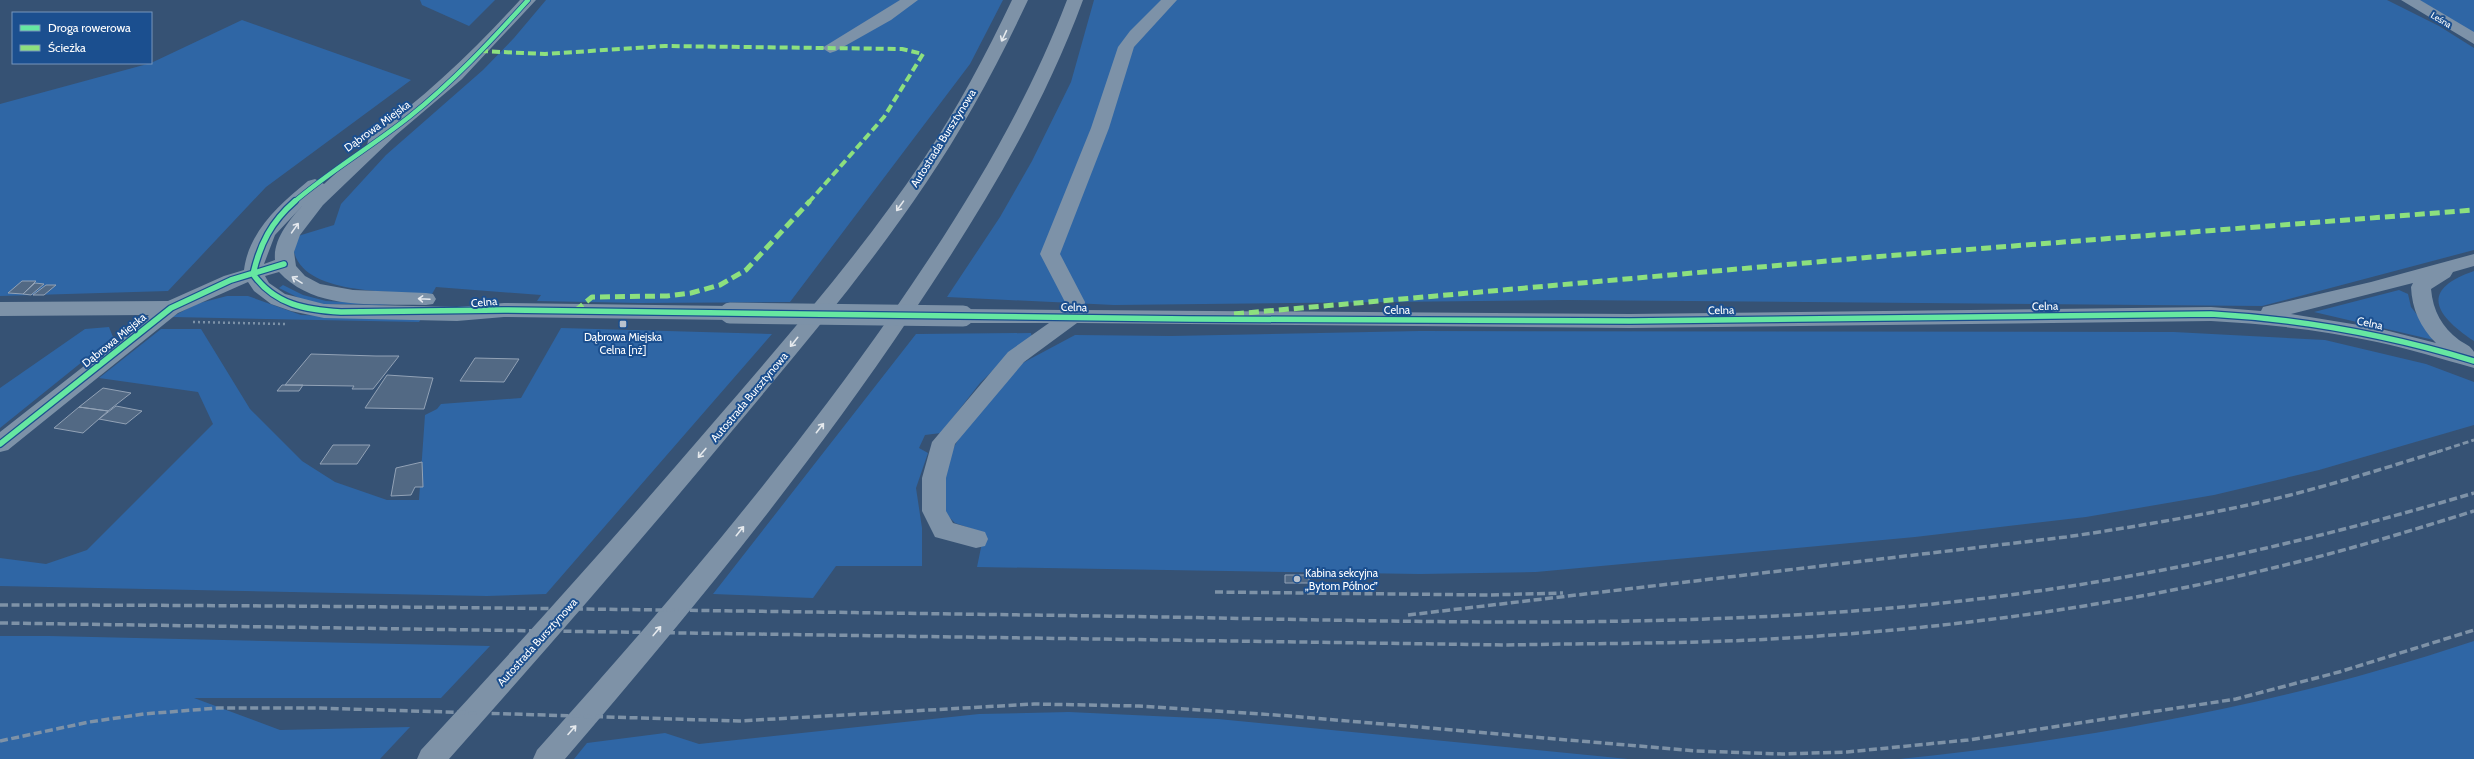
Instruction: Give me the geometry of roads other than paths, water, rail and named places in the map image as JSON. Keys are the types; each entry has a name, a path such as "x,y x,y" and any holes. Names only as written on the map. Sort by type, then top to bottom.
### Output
{"highway":[{"name":"Autostrada Bursztynowa","path":"431,759 651,513 848,275 906,198 934,154 1000,44 1020,0"},
{"path":"547,759 703,577 782,478 877,351 945,250 1012,140 1044,74 1076,0"}],"street":[{"name":"Dąbrowa Miejska","path":"0,444 171,308 211,289 284,264 283,251 291,233 304,215 388,133 458,74 528,0"},
{"path":"830,48 885,17 910,0"},
{"path":"976,538 944,530 934,511 934,478 944,442 1016,358 1072,317 1075,302 1050,254 1100,128 1126,47 1133,35 1161,10 1169,0"},
{"name":"Leśna","path":"2409,0 2474,39"},
{"name":"Dąbrowa Miejska","path":"253,274 257,250 266,233 280,216 349,158 388,133"},
{"path":"2254,315 2331,298 2466,263"},
{"path":"2466,263 2435,276 2421,287 2421,304 2426,317 2438,332 2455,348 2474,360"},
{"name":"Celna","path":"284,264 290,275 310,287 328,293 440,300 504,310"},
{"name":"Celna","path":"253,274 261,287 278,299 298,306 324,311 457,314 504,310 730,314 1630,321 2212,314 2254,315 2341,327 2397,338 2474,360"},
{"path":"0,308 171,308"}],"railway":[{"path":"2437,452 2474,440"},
{"path":"1408,615 2066,537 2191,516 2288,496 2440,451"},
{"path":"0,605 550,609 1531,622 1639,621 1746,617 1854,611 1961,601 2091,583 2284,544 2474,493"},
{"path":"0,623 1507,645 1753,640 1851,634 1914,628 2040,613 2103,603 2228,579 2313,558 2474,511"},
{"path":"1215,592 1488,595 1563,593"},
{"path":"0,741 89,722 144,714 218,708 317,708 739,721 1034,704 1139,706 1290,716 1696,751 1782,754 1847,752 1968,740 2236,699 2339,672 2474,630"}],"place":[{"name":"Dąbrowa Miejska Celna [nż]","path":"623,324"},
{"name":"Kabina sekcyjna „Bytom Północ”","path":"1297,579"}]}
